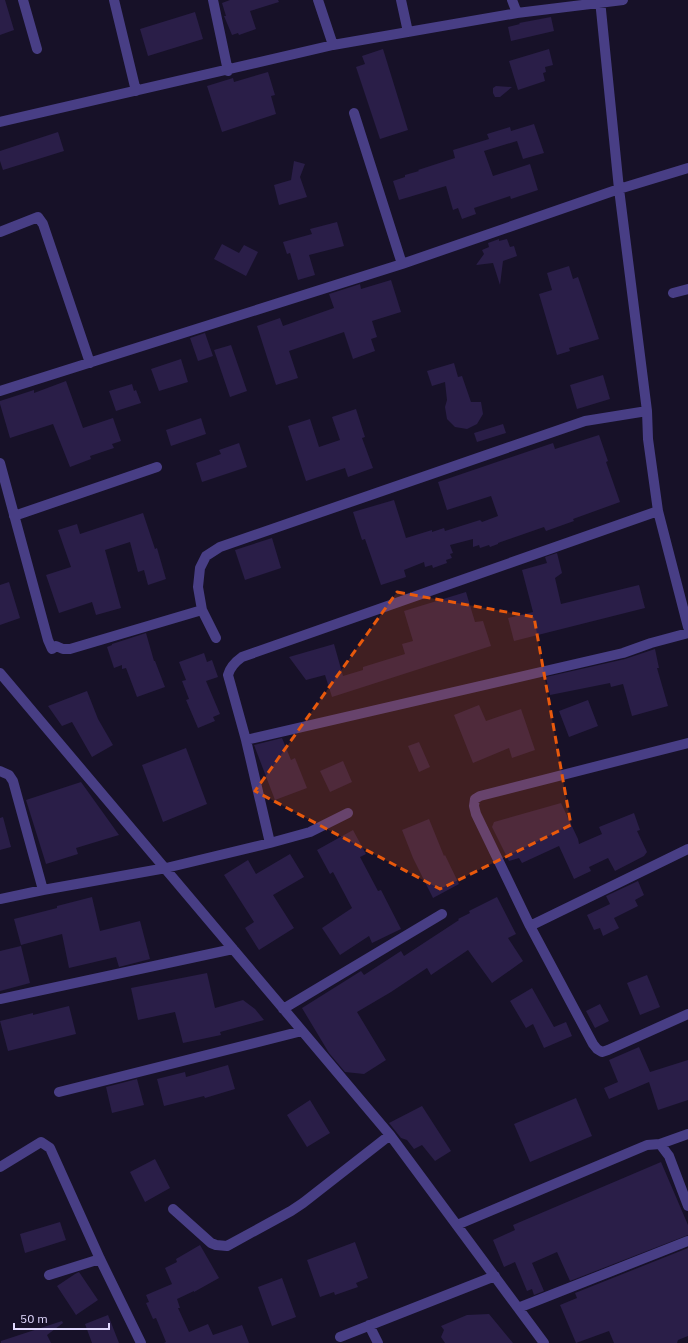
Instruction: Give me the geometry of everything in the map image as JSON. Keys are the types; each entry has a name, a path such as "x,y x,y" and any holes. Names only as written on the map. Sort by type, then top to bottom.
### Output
{"street":[{"path":"23,0 37,49"},
{"path":"114,0 136,91"},
{"path":"212,0 228,71"},
{"path":"318,0 334,46"},
{"path":"401,0 408,32"},
{"path":"512,0 517,13"},
{"path":"0,122 334,46 517,13 600,1 623,0"},
{"path":"600,1 619,190 647,411 648,439 658,511 688,627"},
{"path":"354,113 402,264"},
{"path":"0,391 402,264 688,168"},
{"path":"0,232 38,217 43,224 90,363"},
{"path":"673,293 688,288"},
{"path":"216,638 202,610 198,587 200,568 206,556 220,547 586,421 647,411"},
{"path":"0,462 48,640 52,648 56,646 63,649 70,649 202,610"},
{"path":"14,516 157,467"},
{"path":"270,843 246,740 228,675 230,668 242,656 658,511"},
{"path":"246,740 623,653 651,643 688,633"},
{"path":"0,673 390,1135 544,1343"},
{"path":"688,743 480,796 475,799 474,806 476,814 530,926 597,1049 602,1052 608,1050 688,1014"},
{"path":"0,771 9,775 14,782 43,890"},
{"path":"0,899 166,868 270,843 310,832 348,813"},
{"path":"530,926 688,849"},
{"path":"283,1009 442,914"},
{"path":"0,999 233,949"},
{"path":"58,1092 302,1031"},
{"path":"457,1225 647,1144 660,1144 688,1134"},
{"path":"173,1209 211,1243 227,1246 291,1211 390,1135"},
{"path":"0,1166 41,1142 50,1148 100,1259 141,1343"},
{"path":"660,1144 669,1156 688,1206"},
{"path":"518,1308 688,1241"},
{"path":"50,1275 100,1259"},
{"path":"340,1336 495,1276"},
{"path":"369,1325 378,1343"}],"highlighted area":[{"path":"397,592 534,617 571,825 440,889 255,791"}],"building":[{"path":"0,0 5,0 14,30 0,35"},
{"path":"230,0 278,0 279,2 250,11 256,29 239,35 238,33 232,35 224,16 226,16 222,3"},
{"path":"195,12 203,39 148,56 140,29"},
{"path":"551,17 554,31 511,41 508,27 520,24 519,23"},
{"path":"383,49 408,130 380,139 356,67 365,64 362,56"},
{"path":"549,49 553,65 545,67 546,72 543,73 545,81 518,90 509,61"},
{"path":"268,72 275,95 271,96 276,114 222,132 207,86 233,78 234,82"},
{"path":"496,86 512,87 500,97 495,97 493,88"},
{"path":"534,124 544,153 523,159 517,141 484,151 493,176 530,164 538,190 511,199 510,196 474,208 476,214 462,219 458,208 453,210 446,186 399,200 393,181 405,177 405,175 419,171 418,170 455,158 453,150 489,139 487,134 510,127 511,131"},
{"path":"58,132 64,151 3,170 0,161 0,151"},
{"path":"294,161 305,164 300,177 307,197 279,205 274,185 291,180"},
{"path":"337,222 344,246 309,255 315,275 298,280 290,253 287,254 283,242 312,234 310,229"},
{"path":"499,239 499,241 507,239 510,247 514,246 517,256 503,261 500,285 493,263 476,265 484,254 482,250 489,247 488,243"},
{"path":"222,244 239,253 244,245 258,252 246,276 214,259"},
{"path":"569,266 573,279 578,277 599,339 569,348 570,351 557,355 539,294 552,290 547,273"},
{"path":"391,280 401,312 372,321 377,337 371,339 375,351 353,359 344,332 289,351 298,378 276,385 257,326 280,318 283,326 334,308 329,294 360,284 361,289"},
{"path":"205,333 213,356 198,361 190,338"},
{"path":"231,345 247,391 230,397 214,350"},
{"path":"181,359 188,382 159,391 151,369"},
{"path":"454,363 458,377 462,376 471,402 481,402 483,414 477,424 467,429 455,427 447,419 445,407 447,400 445,382 432,386 427,371"},
{"path":"603,375 610,399 577,409 570,385"},
{"path":"66,381 83,428 113,418 121,441 112,444 114,448 90,456 91,459 70,467 53,424 10,438 0,404 0,401 34,390 34,393"},
{"path":"132,384 141,403 116,411 109,391"},
{"path":"356,409 365,437 362,438 373,468 348,477 345,468 306,481 288,426 310,419 319,447 340,440 332,417"},
{"path":"201,418 206,434 171,446 166,430"},
{"path":"503,424 506,433 477,442 474,433"},
{"path":"599,435 608,461 606,462 620,502 573,519 574,521 546,531 544,527 490,547 489,545 480,548 479,545 473,547 473,539 450,545 453,553 450,554 452,558 446,560 447,563 433,568 432,565 425,567 424,562 404,570 406,577 381,585 365,539 362,540 353,512 394,500 406,538 432,530 432,532 444,528 445,531 480,520 482,522 498,516 491,496 447,510 438,482 553,443 555,449"},
{"path":"239,443 247,467 202,482 196,463 221,454 219,450"},
{"path":"143,513 155,549 157,548 166,579 148,585 144,570 138,572 130,542 105,550 121,608 96,615 92,602 59,613 46,575 71,567 58,530 77,524 80,534"},
{"path":"272,538 281,568 245,580 235,550"},
{"path":"557,553 562,573 555,578 561,604 639,585 645,608 514,641 508,618 533,612 522,570 547,563 545,557"},
{"path":"9,582 20,618 0,625 0,585"},
{"path":"466,592 475,622 483,621 491,646 332,697 325,675 306,680 289,657 334,644 343,676 363,670 363,667 405,654 402,644 413,641 404,611"},
{"path":"146,633 154,661 165,687 137,697 126,668 122,669 122,665 114,668 107,647"},
{"path":"655,649 659,668 657,668 668,706 632,716 623,684 611,687 610,683 550,695 546,677 625,659"},
{"path":"204,653 207,662 212,660 218,677 206,681 220,714 213,717 215,721 198,728 186,700 189,699 182,681 186,680 179,662"},
{"path":"87,691 98,719 113,745 92,757 72,722 62,726 48,706"},
{"path":"588,700 598,726 569,737 559,711"},
{"path":"479,705 486,721 521,709 535,750 512,758 509,748 473,763 454,715"},
{"path":"282,738 291,760 295,758 307,788 275,800 254,745"},
{"path":"419,742 430,767 419,772 408,746"},
{"path":"186,748 207,804 163,822 142,765"},
{"path":"343,761 352,782 330,792 320,771"},
{"path":"81,782 119,835 76,848 78,854 46,864 26,800"},
{"path":"561,803 579,844 602,834 599,827 634,813 640,830 637,831 647,852 644,856 615,871 608,858 589,867 591,871 574,879 559,846 522,863 519,858 509,861 492,827 494,822"},
{"path":"3,817 11,847 0,850 0,818"},
{"path":"429,819 444,856 445,855 459,884 433,898 413,858 402,830"},
{"path":"353,830 366,854 360,857 378,891 381,890 401,929 372,943 369,936 340,955 322,928 352,908 333,872 330,874 317,850"},
{"path":"290,854 304,877 273,895 294,928 259,950 245,928 254,922 224,875 248,860 256,874"},
{"path":"638,881 644,895 635,900 638,906 614,918 619,928 603,936 600,928 594,930 587,915 610,904 606,896"},
{"path":"92,897 100,931 140,921 150,959 119,967 116,957 69,968 62,934 21,945 14,919"},
{"path":"497,897 516,934 508,938 523,961 492,983 468,950 431,975 427,968 357,1012 386,1060 364,1074 345,1072 329,1053 302,1008 361,971 364,975 401,951 404,956 459,920 458,919 470,913 469,911"},
{"path":"21,946 30,983 0,991 0,951"},
{"path":"207,973 215,1008 243,1000 255,1009 264,1020 220,1032 221,1035 183,1043 175,1012 138,1020 131,988"},
{"path":"647,975 660,1007 640,1015 627,983"},
{"path":"532,988 554,1027 566,1022 572,1036 544,1048 533,1024 526,1028 510,1001"},
{"path":"600,1004 609,1021 595,1028 586,1011"},
{"path":"69,1006 76,1034 8,1051 0,1021"},
{"path":"639,1047 650,1072 688,1060 688,1100 658,1110 649,1082 609,1099 604,1088 618,1082 609,1060"},
{"path":"228,1065 235,1089 205,1098 204,1096 164,1106 157,1079 185,1072 186,1077"},
{"path":"137,1079 144,1105 112,1113 106,1087"},
{"path":"576,1098 592,1136 530,1162 514,1124"},
{"path":"310,1100 330,1133 307,1147 287,1115"},
{"path":"422,1106 451,1151 435,1161 422,1145 414,1149 407,1140 401,1138 389,1123"},
{"path":"155,1159 170,1188 145,1202 130,1172"},
{"path":"661,1162 688,1225 688,1235 570,1281 557,1252 532,1263 544,1291 534,1295 532,1289 527,1291 515,1262 504,1267 493,1240 515,1230 513,1225"},
{"path":"60,1222 66,1240 25,1253 20,1234"},
{"path":"355,1242 368,1278 356,1283 358,1287 335,1295 334,1292 320,1297 307,1260"},
{"path":"200,1245 219,1278 194,1292 177,1299 180,1308 178,1308 189,1332 208,1324 213,1335 242,1325 249,1343 164,1343 166,1342 156,1318 153,1319 146,1303 149,1302 146,1295 172,1284 165,1268 177,1262 176,1259"},
{"path":"688,1248 688,1336 678,1340 677,1343 614,1343 609,1331 576,1343 560,1305 577,1298 575,1293"},
{"path":"79,1272 98,1300 76,1315 57,1286"},
{"path":"282,1278 296,1317 272,1326 258,1287"},
{"path":"489,1314 513,1343 445,1343 441,1337 444,1330 441,1326 467,1315"},
{"path":"108,1315 119,1343 92,1343 85,1324"},
{"path":"62,1321 63,1323 47,1335 51,1343 1,1343 1,1341"}]}
